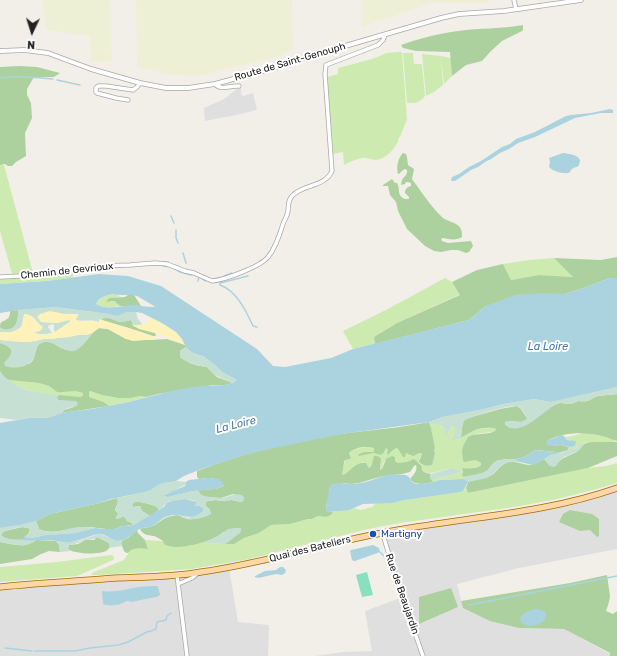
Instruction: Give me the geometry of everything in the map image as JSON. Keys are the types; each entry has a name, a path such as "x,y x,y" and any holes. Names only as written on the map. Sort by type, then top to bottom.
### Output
{"main road":[{"name":"Quai des Bateliers","path":"0,587 199,573 257,562 382,532 516,512 588,497 617,488"}],"street":[{"path":"514,0 516,9"},
{"name":"Route de Saint-Genouph","path":"0,51 24,50 48,53 91,69 140,83 166,88 197,87 215,84 270,69 432,20 451,16 504,11 581,0"},
{"name":"Chemin de Gevrioux","path":"0,277 41,275 98,266 155,263 167,264 185,271 194,272 212,281 248,270 262,263 268,257 281,232 287,214 288,203 294,194 327,178 332,171 326,65 378,44 383,40 385,35"},
{"path":"128,100 97,93 96,88 102,85 133,90 140,83"},
{"path":"215,84 223,88 239,86"},
{"name":"Rue de Beaujardin","path":"382,532 423,656"},
{"path":"178,584 199,573"},
{"path":"177,575 188,656"}],"shaded area":[{"path":"241,86 241,94 243,96 253,93 257,110 205,121 204,108 224,99"},
{"path":"617,488 617,549 519,568 457,584 463,608 519,628 564,629 610,654 610,656 315,656 343,652 372,651 365,611 403,597 382,532 516,512"},
{"path":"229,568 238,622 269,625 268,656 0,656 0,587 199,573"}],"green space":[{"path":"42,0 110,0 112,61 91,62 90,36 46,30"},
{"path":"136,0 292,0 292,48 280,56 195,76 167,74 137,67"},
{"path":"361,0 489,0 489,2 432,3 362,27"},
{"path":"523,25 522,31 502,41 482,61 466,65 452,76 450,52 416,51 403,48 401,45 429,36 451,32"},
{"path":"402,52 407,119 400,137 394,149 383,158 375,160 362,158 344,165 343,152 333,154 327,77 338,74 338,68 372,59 387,53"},
{"path":"403,53 413,53 414,64 422,64 425,96 421,100 413,103 407,103"},
{"path":"422,54 441,56 443,85 426,96"},
{"path":"441,56 451,58 452,76 444,84"},
{"path":"0,67 37,67 60,73 54,77 34,77 27,89 27,95 31,103 32,118 25,133 26,156 12,166 5,164 0,165"},
{"path":"403,153 406,154 408,165 414,169 412,179 430,204 442,217 458,225 462,232 462,237 460,238 443,238 441,239 442,241 448,243 471,241 473,246 469,252 466,253 458,250 441,252 434,251 425,246 407,229 398,211 396,202 390,195 388,186 383,186 392,179 395,183 397,183 401,196 405,199 409,199 405,192 406,188 411,186 411,183 406,182 405,184 401,185 407,170 403,170 399,174 397,171 399,160"},
{"path":"0,165 4,165 33,273 12,274 0,231"},
{"path":"617,257 617,278 610,278 565,294 486,306 469,320 375,344 374,337 397,323 460,295 452,282 477,270 503,264 511,280 539,275 573,277 554,258 601,260"},
{"path":"554,258 574,277 539,275 511,280 503,264 529,260"},
{"path":"100,267 124,267 84,271 74,274 72,278 0,284 0,278 50,276"},
{"path":"445,278 452,282 461,294 397,323 374,337 375,344 353,349 343,331"},
{"path":"117,294 120,297 112,298 110,302 115,301 120,306 105,307 96,304 104,297"},
{"path":"128,295 134,295 141,306 120,306 115,301 107,301 110,298 125,297"},
{"path":"56,307 118,316 127,312 136,312 138,319 143,325 132,325 131,320 121,322 108,318 100,320 99,322 79,321 76,320 77,314 63,314 55,312 42,322 57,323 69,320 71,321 55,332 54,325 52,324 48,327 52,333 40,334 33,332 40,331 38,325 34,318 26,314 23,318 22,326 18,329 10,333 0,332 0,327 6,330 12,328 16,324 18,310"},
{"path":"18,310 17,322 13,328 5,330 0,328 1,323 9,318 10,311"},
{"path":"103,318 109,318 120,322 131,320 134,326 155,333 156,335 153,336 101,320"},
{"path":"99,328 108,329 126,339 167,339 185,345 186,347 180,351 181,358 195,365 207,367 217,377 233,383 213,385 146,397 140,396 130,398 118,398 90,391 89,397 104,402 109,406 62,413 64,410 74,407 58,400 57,397 59,395 81,397 83,393 77,391 57,392 49,386 39,383 9,380 4,378 0,371 0,343 11,349 12,352 10,357 29,364 33,360 37,347 41,343 52,343 66,350 76,349"},
{"path":"92,333 77,350 65,350 53,343 45,342 41,343 37,347 34,357 28,364 16,367 5,366 4,363 10,356 11,351 8,347 0,343 0,340 24,342"},
{"path":"186,347 193,353 203,356 222,372 237,380 233,383 215,375 207,367 195,365 184,360 180,356 180,351"},
{"path":"0,371 11,382 18,386 34,392 59,395 57,397 58,400 76,401 78,403 77,406 66,409 62,413 51,418 29,418 16,420 0,418"},
{"path":"9,380 39,383 49,386 57,392 80,391 83,395 81,397 40,394 10,383"},
{"path":"617,387 617,394 598,396 587,401 578,401 570,404 557,404 532,422 518,428 512,428 505,425 505,422 507,421 521,422 526,420 527,418 525,414 516,406 505,407 481,414 464,421 461,438 451,441 455,433 455,426 452,426 448,433 445,434 444,428 436,424 430,425 429,422 442,417 503,404 534,399 551,402"},
{"path":"90,391 115,397 146,397 109,406 104,402 89,397"},
{"path":"617,394 617,441 604,436 588,434 562,435 548,440 553,446 560,445 569,447 568,450 559,453 536,450 521,458 496,461 483,473 463,477 462,468 467,469 481,465 481,463 477,461 473,460 464,462 463,460 463,446 468,437 472,435 490,433 496,429 478,429 461,438 464,420 500,409 517,406 527,418 521,422 507,421 508,427 523,426 558,403 570,404 578,401 587,401 598,396"},
{"path":"429,422 435,448 432,465 426,466 419,461 422,454 421,453 413,456 406,453 405,457 403,457 396,448 388,455 388,450 386,448 383,454 380,455 374,453 359,456 358,455 363,452 374,452 374,448 364,447 354,449 349,453 351,458 345,460 342,474 346,474 356,465 362,463 366,463 369,468 372,465 374,456 378,456 381,459 380,470 382,469 386,459 392,456 395,457 395,461 398,463 407,462 414,459 422,466 422,470 425,473 431,474 430,476 433,482 420,484 415,483 410,479 416,471 416,465 410,472 402,474 383,476 359,483 343,483 329,488 329,497 326,510 333,512 331,515 326,517 318,516 312,519 290,524 271,525 259,533 244,538 234,544 225,544 233,538 223,532 212,539 194,545 177,547 169,546 154,536 144,534 140,529 155,525 165,518 175,515 190,519 209,515 210,510 206,506 206,502 208,501 232,500 241,502 244,500 233,494 221,498 205,497 200,494 198,490 215,489 224,486 213,478 199,479 197,477 197,471 250,453 286,444 341,434"},
{"path":"438,424 444,428 445,433 448,433 452,426 455,426 455,433 451,441 477,430 485,428 496,429 495,431 469,437 463,446 469,461 475,460 481,463 479,466 463,471 462,475 464,479 440,480 433,482 432,480 454,475 460,471 455,469 446,469 427,473 422,471 422,465 416,461 398,463 395,460 395,457 384,461 382,469 380,470 379,468 381,464 378,456 374,456 373,463 369,468 364,462 346,474 342,474 345,461 351,451 365,447 374,448 374,452 365,452 359,456 374,453 380,455 383,454 386,448 389,454 396,448 401,454 405,455 406,453 411,455 416,455 419,453 422,454 419,459 423,465 430,466 435,453 435,448 430,425"},
{"path":"584,433 603,436 615,441 584,443 575,449 569,449 569,447 574,447 571,440 567,440 565,437"},
{"path":"591,442 617,442 617,456 588,468 468,493 466,488 468,482 492,475 506,463 515,462 530,465 544,459 550,466 556,465 563,458 578,451 584,444"},
{"path":"584,443 578,451 564,457 556,466 550,466 544,459 550,455 562,453 569,449 575,449"},
{"path":"516,459 516,462 503,464 487,478 468,482 463,477 482,473 488,470 494,462"},
{"path":"617,463 617,483 553,500 368,529 245,560 191,569 99,575 91,574 124,560 130,551 135,548 148,548 145,540 163,541 178,546 188,546 202,543 234,544 244,538 259,533 271,525 290,524 312,519 318,516 326,517 331,515 333,512 353,508 361,510 372,507 376,503 397,502 463,491 467,485 466,489 468,493"},
{"path":"452,468 460,470 460,472 454,475 432,480 430,478 431,474"},
{"path":"176,481 186,482 186,484 165,494 165,496 168,497 198,490 201,494 215,498 239,494 244,497 244,500 241,502 232,500 208,501 206,502 206,506 211,514 192,519 181,516 189,518 203,508 201,506 195,506 197,502 191,500 169,501 159,510 151,504 136,502 133,503 133,507 140,506 142,511 150,516 132,526 132,523 127,521 124,516 116,519 118,513 115,509 118,503 117,498 145,492 163,483"},
{"path":"117,498 118,502 115,510 120,518 124,516 127,521 132,523 132,526 125,525 115,529 80,527 49,532 39,529 36,521 50,514"},
{"path":"138,501 156,506 159,510 150,516 142,511 140,506 133,507 132,505 134,502"},
{"path":"570,510 592,514 599,519 599,536 597,537 590,530 580,531 559,522 563,514"},
{"path":"36,521 39,529 49,532 79,527 95,528 75,533 46,535 31,538 24,537 30,532 30,529 24,527 16,528 2,533 2,536 7,539 36,540 32,543 23,545 0,542 0,528"},
{"path":"22,527 30,529 25,538 22,540 11,540 2,536 2,533 5,531"},
{"path":"241,528 240,533 225,544 202,543 217,537 228,529"},
{"path":"137,530 145,540 148,549 137,548 126,553 121,543"},
{"path":"99,534 120,541 123,540 121,543 122,546 109,548 109,543 97,537 69,545 68,549 71,551 60,552 59,545 56,541 78,541"},
{"path":"97,537 109,543 110,546 106,551 87,553 75,552 68,549 69,545 78,544 85,540 94,540"},
{"path":"36,540 56,541 59,545 60,552 49,551 32,559 0,564 0,542 23,545 32,543"},
{"path":"113,555 115,558 113,560 77,576 0,582 0,567"},
{"path":"367,572 373,595 362,597 356,575"},
{"path":"607,575 610,596 606,611 613,614 617,611 617,656 610,656 610,653 564,629 519,628 490,621 463,608 461,601 570,583"},
{"path":"451,588 458,607 419,624 419,597"}],"sand":[{"path":"50,311 63,314 78,314 76,320 79,321 99,322 99,319 159,339 133,341 126,339 108,329 99,328 86,335 54,339 43,339 29,342 0,340 0,332 12,332 20,328 24,314 32,317 43,327 40,331 34,332 44,335 58,330 71,321 69,320 57,323 41,322 37,317 40,314"},
{"path":"149,316 176,332 185,345 159,334 139,329 132,325 150,321"}],"water":[{"path":"610,109 613,110 613,113 601,113 575,118 535,137 518,143 455,181 451,180 452,177 481,161 502,147 510,144 516,139 535,132 566,116"},
{"path":"563,153 575,155 580,160 579,166 572,169 568,173 558,172 549,167 549,158"},
{"name":"La Loire","path":"99,274 128,276 161,286 257,349 273,366 285,367 331,358 353,349 469,320 486,306 515,295 543,293 565,294 610,278 617,278 617,387 551,402 534,399 503,404 442,417 429,422 342,434 260,451 204,468 176,481 158,485 145,492 50,514 36,521 20,525 0,528 0,423 29,418 49,418 67,412 124,403 176,390 202,386 225,385 233,383 237,380 222,372 203,356 189,350 176,332 142,313 127,312 118,316 56,307 0,313 0,284 47,281","holes":["114,294 137,296 155,307 135,305 105,307 96,304 101,298 106,296"]},
{"path":"562,435 567,440 576,441 575,446 547,445 546,442 548,440"},
{"path":"536,450 559,453 550,455 533,465 515,461 516,459 526,456"},
{"path":"391,474 406,475 416,484 440,480 464,479 468,482 463,491 460,492 392,503 363,504 349,510 329,512 326,510 330,486 332,484 362,483"},
{"path":"216,478 222,481 224,486 215,489 193,491 168,497 164,495 185,486 186,482 189,480"},
{"path":"185,499 197,502 195,506 200,506 203,508 203,511 189,517 178,515 168,516 152,526 142,528 120,541 100,534 71,542 22,540 24,537 31,538 46,535 75,533 95,528 115,529 125,525 132,526 164,507 168,502"},
{"path":"373,545 379,548 380,552 355,561 352,560 351,550"},
{"path":"283,567 286,570 282,575 276,574 258,578 255,577 265,571 276,570"},
{"path":"157,586 160,594 156,597 131,602 126,601 115,605 103,604 103,591"},
{"path":"537,609 544,611 546,614 543,622 532,626 526,626 521,623 520,618 523,614"}],"waterway":[{"path":"0,78 26,77 53,79"},
{"path":"57,80 80,85"},
{"path":"171,216 174,223"},
{"path":"176,230 176,238 178,243"},
{"path":"183,253 186,263"},
{"path":"88,266 94,265"},
{"path":"174,265 180,267"},
{"path":"163,266 171,267"},
{"path":"173,268 191,275"},
{"path":"224,276 232,273"},
{"path":"248,276 220,283 220,285 236,297 244,308 253,326 257,327"},
{"path":"198,281 199,277"},
{"path":"200,277 205,281"},
{"path":"380,552 386,557 390,568 393,571"},
{"path":"469,605 617,576"},
{"path":"35,651 75,651 118,645 156,629 157,622 166,620 167,616 171,613"},
{"path":"5,648 32,651"}],"place":[{"name":"Martigny","path":"373,534"}]}
